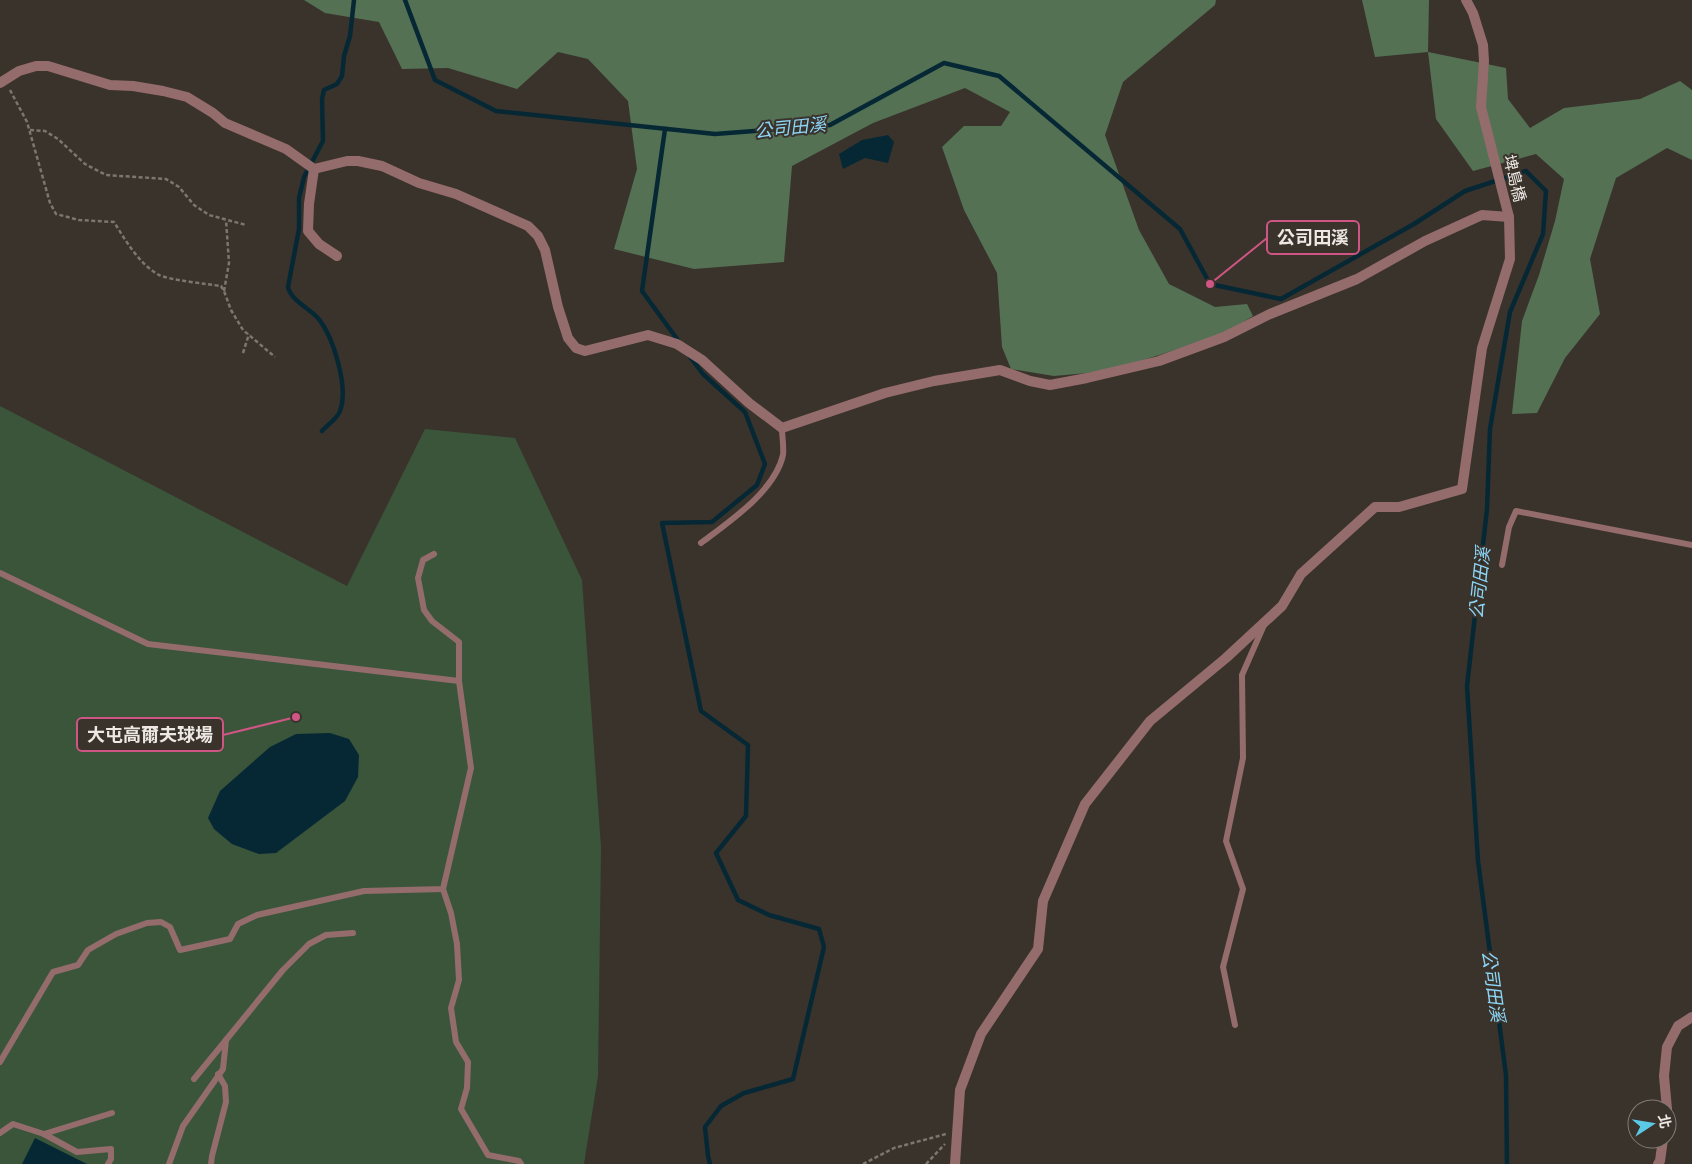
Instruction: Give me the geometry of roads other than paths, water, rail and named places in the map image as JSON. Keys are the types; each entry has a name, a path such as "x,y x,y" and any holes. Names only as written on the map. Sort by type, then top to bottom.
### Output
{"street":[{"name":"埤島橋","path":"1265,622 1282,606 1300,574 1375,507 1399,507 1462,489 1482,348 1510,259 1509,217 1481,107 1483,46 1466,0"},
{"path":"2,82 19,71 36,66 48,66 110,85 133,86 186,97 213,113 225,124 286,149 313,169 347,161 358,161 382,166 419,183 456,194 528,226 538,236 545,250 558,307 568,338 576,348 586,351 648,335 677,344 702,360 749,403 782,428 885,393 934,381 1000,370 1030,381 1050,385 1159,361 1224,338 1270,314 1357,279 1425,240 1482,215 1509,217"},
{"path":"313,169 308,230 319,244 336,256"},
{"path":"955,1164 960,1090 981,1034 1038,948 1043,901 1085,804 1150,721 1226,658 1265,622"},
{"path":"1666,1099 1664,1076 1667,1047 1678,1026 1692,1017"},
{"path":"1660,1163 1662,1149"}],"lane":[{"path":"701,543 740,514 771,482 783,455 782,428"},
{"path":"1502,565 1509,527 1516,511 1692,545"},
{"path":"434,554 423,560 418,578 424,610 432,621 459,642 459,681 470,768 443,889 451,913 457,944 459,980 451,1008 452,1016 456,1042 468,1062 467,1088 461,1110 488,1155 519,1161 521,1164"},
{"path":"0,573 148,644 459,681"},
{"path":"1235,1025 1223,967 1243,889 1226,841 1243,758 1242,675 1265,622"},
{"path":"0,1062 53,972 78,965 88,950 116,934 147,924 161,922 170,927 180,950 230,939 238,924 267,912 364,891 443,889"},
{"path":"194,1078 283,970 310,944 326,936 353,933"},
{"path":"169,1164 183,1126 223,1069 226,1040"},
{"path":"211,1164 226,1102 225,1086 218,1074"},
{"path":"44,1134 112,1113"},
{"path":"0,1133 13,1124 44,1134 77,1152 111,1149 111,1159 108,1164"}],"water":[{"path":"888,135 894,142 888,163 865,158 843,169 839,154 862,140"},
{"path":"330,733 349,739 359,755 358,777 345,801 276,853 259,854 232,844 214,829 208,818 220,791 270,747 296,734"},
{"path":"35,1138 87,1164 22,1164"}],"waterway":[{"path":"322,431 335,419 340,411 342,389 338,362 334,348 323,325 317,317 292,296 288,287 299,229 299,198 304,177 323,141 322,99 324,90 337,84 342,76 344,56 350,36 354,0"},
{"name":"公司田溪","path":"405,0 435,80 496,111 715,134 830,125 944,63 999,76 1180,229 1210,284 1281,299 1414,224 1465,191 1526,171 1546,191 1543,234 1510,312 1490,429 1487,509 1467,686 1478,861 1506,1075 1507,1164"},
{"path":"665,129 642,291 680,343"},
{"path":"690,357 703,374 745,412 765,464 757,485 712,522 662,523 701,711 748,745 746,816 716,853 738,900 769,915 819,929 824,947 793,1079 744,1093 721,1106 705,1127 710,1164"}],"place":[{"name":"公司田溪","path":"1210,284"},
{"name":"大屯高爾夫球場","path":"296,717"}]}
